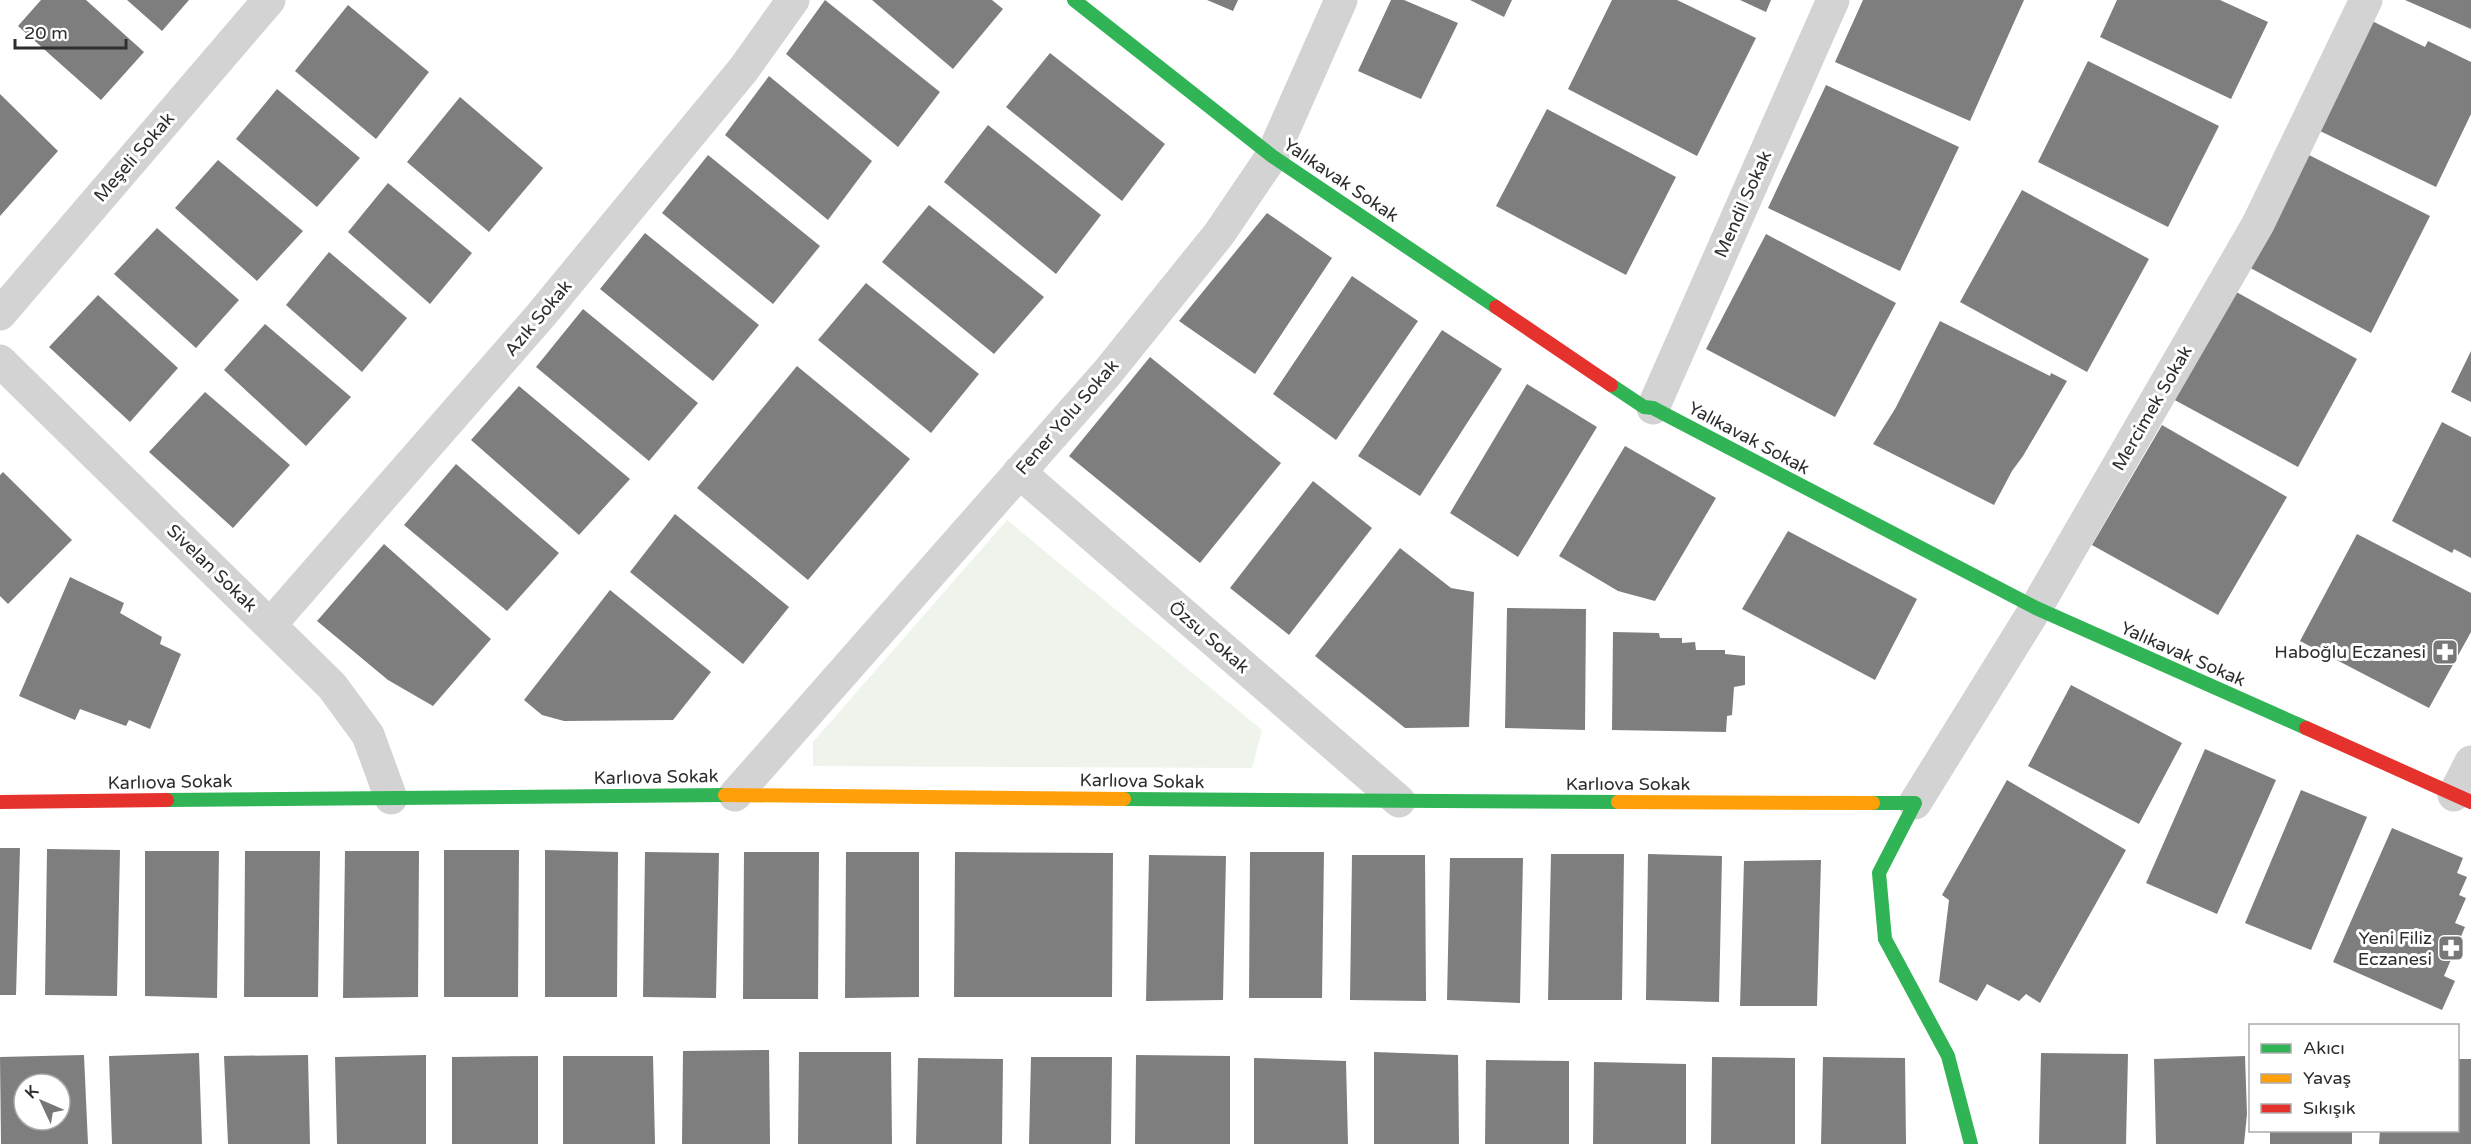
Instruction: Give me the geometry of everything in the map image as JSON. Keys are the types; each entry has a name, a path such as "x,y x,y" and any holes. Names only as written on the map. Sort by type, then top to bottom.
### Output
{"street":[{"name":"Meşeli Sokak","path":"0,314 269,0"},
{"name":"Azık Sokak","path":"270,625 542,315 743,70 793,0"},
{"name":"Yalıkavak Sokak","path":"1074,0 1272,156 1644,407 1653,408 2036,608 2463,798"},
{"name":"Fener Yolu Sokak","path":"735,795 1107,373 1220,234 1272,156 1341,0"},
{"name":"Mendil Sokak","path":"1653,408 1833,0"},
{"name":"Mercimek Sokak","path":"1915,803 2036,608 2258,224 2366,0"},
{"name":"Sivelan Sokak","path":"0,361 332,686 368,735 391,798"},
{"name":"Özsu Sokak","path":"1019,472 1399,801"},
{"path":"2463,798 2471,762"},
{"name":"Karlıova Sokak","path":"0,802 735,795 1915,803"},
{"path":"1915,803 1879,873 1884,939 1948,1056 1971,1144"}],"shaded area":[{"path":"1007,520 1262,730 1252,768 813,766 813,742"}],"building":[{"path":"41,0 86,0 144,52 101,100 18,26"},
{"path":"127,0 189,0 162,31"},
{"path":"825,0 940,92 898,147 786,54"},
{"path":"872,0 992,0 1003,9 953,69"},
{"path":"1207,0 1238,0 1233,11"},
{"path":"1391,0 1404,0 1458,23 1421,99 1358,71"},
{"path":"1470,0 1512,0 1504,17"},
{"path":"1612,0 1677,0 1756,38 1697,156 1568,89"},
{"path":"1740,0 1771,0 1766,12"},
{"path":"1863,0 2024,0 1970,121 1835,62"},
{"path":"2117,0 2220,0 2268,22 2231,99 2100,37"},
{"path":"2405,0 2471,0 2471,29"},
{"path":"348,5 429,72 376,139 295,71"},
{"path":"2372,21 2425,47 2428,41 2471,62 2471,114 2436,187 2320,131"},
{"path":"1050,53 1165,144 1122,201 1006,107"},
{"path":"2088,61 2219,126 2168,227 2038,162"},
{"path":"769,76 872,161 828,220 725,135"},
{"path":"1826,85 1959,147 1900,271 1768,208"},
{"path":"277,89 360,158 317,207 236,139"},
{"path":"0,94 58,151 0,216"},
{"path":"460,97 543,168 489,232 407,162"},
{"path":"1547,109 1676,177 1626,275 1496,206"},
{"path":"988,125 1101,215 1056,274 944,182"},
{"path":"2301,151 2430,216 2371,333 2243,264"},
{"path":"708,155 820,246 773,304 662,213"},
{"path":"218,160 303,231 257,281 175,208"},
{"path":"388,183 472,253 430,304 348,232"},
{"path":"2022,190 2149,259 2087,372 1960,302"},
{"path":"929,205 1044,297 994,354 882,262"},
{"path":"1267,213 1332,258 1255,374 1179,321"},
{"path":"157,228 239,300 196,348 114,274"},
{"path":"645,233 759,325 713,381 600,289"},
{"path":"1766,234 1896,303 1835,417 1706,349"},
{"path":"329,252 407,318 362,372 286,305"},
{"path":"1352,276 1418,321 1336,440 1273,394"},
{"path":"866,283 979,374 931,433 818,340"},
{"path":"2231,289 2357,359 2298,467 2171,398"},
{"path":"98,295 178,368 130,422 49,347"},
{"path":"583,309 698,403 649,461 536,367"},
{"path":"1940,321 2050,376 2051,373 2067,381 1994,505 1873,444 1895,409"},
{"path":"265,324 351,397 306,446 224,370"},
{"path":"1442,330 1502,369 1420,496 1358,456"},
{"path":"2471,351 2471,402 2451,392"},
{"path":"1150,357 1281,463 1200,563 1069,456"},
{"path":"797,366 910,459 808,580 697,488"},
{"path":"1527,384 1597,427 1518,557 1450,513"},
{"path":"519,386 630,479 579,535 471,440"},
{"path":"205,392 290,465 233,528 149,452"},
{"path":"2442,422 2471,437 2471,558 2454,549 2452,553 2392,521"},
{"path":"2162,425 2287,497 2218,615 2092,545"},
{"path":"1625,446 1716,498 1655,601 1618,591 1559,556"},
{"path":"456,464 559,553 507,611 404,525"},
{"path":"3,472 72,540 8,604 0,596 0,475"},
{"path":"1313,481 1372,528 1289,635 1230,588"},
{"path":"675,514 789,607 743,664 630,572"},
{"path":"1788,531 1917,599 1875,680 1742,609"},
{"path":"2357,534 2471,593 2471,632 2429,708 2300,641"},
{"path":"384,544 491,639 433,706 388,680 317,621"},
{"path":"1400,548 1451,588 1474,592 1469,727 1405,728 1315,656"},
{"path":"70,577 124,603 120,613 162,637 160,644 181,654 150,729 129,720 126,726 80,709 75,720 19,696"},
{"path":"610,590 711,672 673,720 564,721 542,715 524,700"},
{"path":"1507,608 1586,609 1585,730 1505,728"},
{"path":"1613,632 1659,633 1660,638 1682,638 1682,643 1695,642 1696,650 1725,650 1725,654 1745,656 1745,685 1734,687 1732,715 1727,716 1726,732 1612,730"},
{"path":"2071,685 2182,743 2139,824 2028,766"},
{"path":"2205,749 2276,780 2217,914 2146,883"},
{"path":"2007,780 2126,850 2040,1003 2026,994 2019,1001 1987,984 1977,1001 1939,982 1949,900 1942,895"},
{"path":"2301,790 2367,817 2311,950 2245,923"},
{"path":"2392,828 2463,858 2457,873 2467,877 2459,895 2466,898 2455,923 2465,927 2444,976 2455,981 2442,1010 2333,962"},
{"path":"0,848 20,848 16,995 0,995"},
{"path":"47,849 120,850 117,996 45,995"},
{"path":"444,850 519,850 518,997 444,997"},
{"path":"545,850 618,852 617,997 545,997"},
{"path":"145,851 219,851 217,998 145,996"},
{"path":"245,851 320,851 318,997 244,997"},
{"path":"345,851 419,851 418,997 343,998"},
{"path":"645,852 719,853 716,998 643,997"},
{"path":"744,852 819,852 818,999 743,999"},
{"path":"846,852 919,852 919,997 845,998"},
{"path":"955,852 1113,853 1112,997 954,997"},
{"path":"1250,852 1324,852 1322,998 1249,998"},
{"path":"1551,854 1624,854 1622,1000 1548,1000"},
{"path":"1648,854 1722,856 1719,1002 1646,1000"},
{"path":"1149,855 1226,856 1223,1000 1146,1001"},
{"path":"1352,855 1425,855 1426,1001 1350,1000"},
{"path":"1450,858 1523,858 1520,1003 1447,1000"},
{"path":"1821,860 1817,1006 1740,1006 1744,861"},
{"path":"769,1050 770,1144 682,1144 683,1051"},
{"path":"799,1052 891,1052 892,1144 798,1144"},
{"path":"1374,1052 1458,1055 1459,1144 1374,1144"},
{"path":"199,1053 202,1144 112,1144 109,1056"},
{"path":"2041,1053 2128,1054 2126,1144 2039,1144"},
{"path":"84,1055 88,1144 1,1144 0,1057"},
{"path":"308,1055 310,1144 228,1144 224,1056"},
{"path":"426,1055 426,1144 337,1144 335,1057"},
{"path":"1136,1055 1230,1056 1230,1144 1135,1144"},
{"path":"538,1056 538,1144 452,1144 452,1057"},
{"path":"563,1056 653,1056 655,1144 563,1144"},
{"path":"2245,1056 2247,1114 2244,1144 2156,1144 2154,1059"},
{"path":"1031,1057 1112,1057 1111,1144 1029,1144"},
{"path":"1712,1057 1795,1058 1795,1144 1711,1144"},
{"path":"1823,1057 1905,1058 1906,1144 1821,1144"},
{"path":"918,1058 1003,1059 1002,1144 916,1144"},
{"path":"1254,1058 1346,1061 1348,1144 1254,1144"},
{"path":"2459,1059 2471,1059 2471,1144 2379,1144 2380,1132 2459,1132"},
{"path":"1486,1060 1569,1061 1569,1144 1485,1144"},
{"path":"1594,1062 1686,1064 1686,1144 1593,1144"},
{"path":"2270,1132 2352,1132 2352,1144 2270,1144"}],"traffic: fast":[{"path":"1074,0 1272,156 1496,307"},
{"path":"1611,385 1644,407 1653,408 2036,608 2306,728"},
{"path":"167,800 725,795"},
{"path":"1124,799 1618,802"},
{"path":"1873,803 1915,803 1879,873 1885,939 1948,1056 1971,1144"}],"traffic: slow":[{"path":"725,795 1124,799"},
{"path":"1618,802 1873,803"}],"traffic: jam":[{"path":"1496,307 1611,385"},
{"path":"2306,728 2471,802"},
{"path":"0,802 167,800"}],"place":[{"name":"Haboğlu Eczanesi","path":"2445,652"},
{"name":"Yeni Filiz Eczanesi","path":"2451,948"}]}
